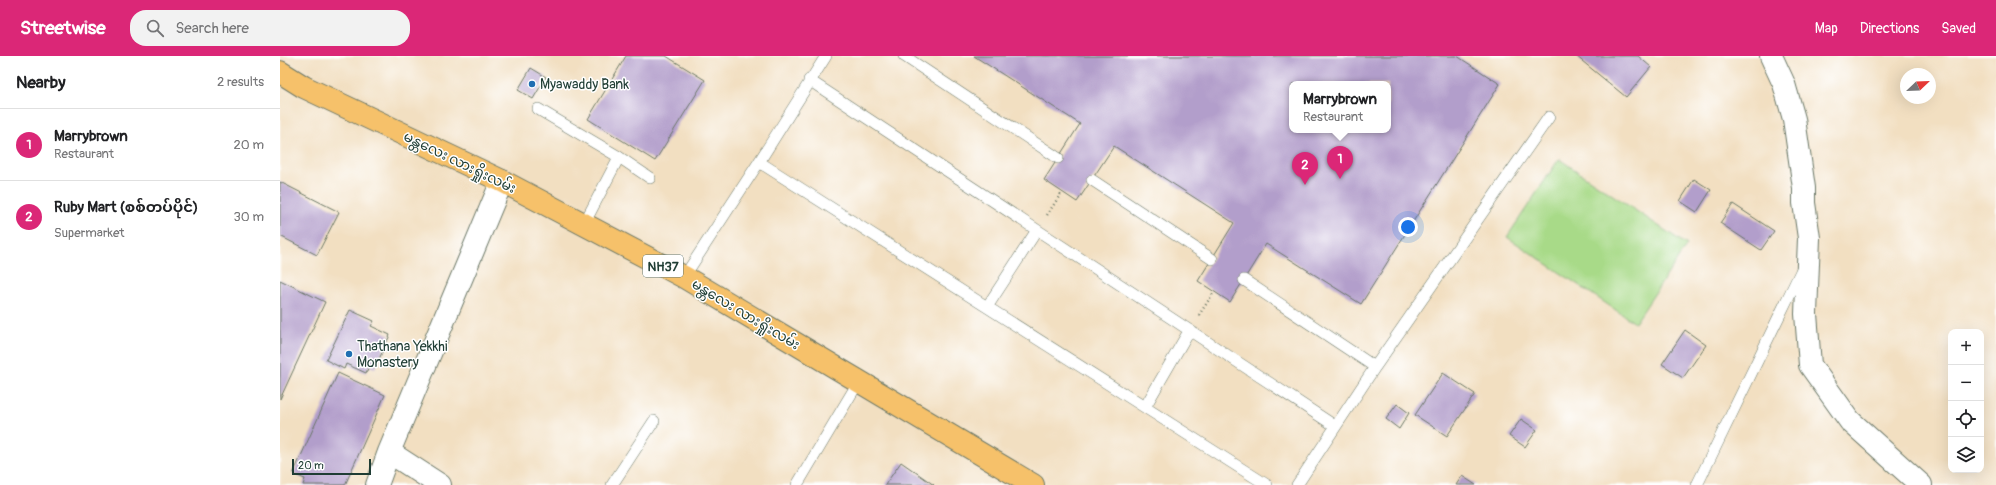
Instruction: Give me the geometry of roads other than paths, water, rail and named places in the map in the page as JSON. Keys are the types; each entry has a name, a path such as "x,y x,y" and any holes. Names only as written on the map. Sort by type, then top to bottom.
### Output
{"highway":[{"name":"မန္တလေး လားရှိုးလမ်း","path":"280,72 304,87 502,182 684,277 1034,485"}],"street":[{"path":"1771,56 1784,84 1794,119 1804,188 1804,203 1809,238 1806,314 1810,365 1850,421 1921,485"},
{"path":"377,485 389,452 502,182"},
{"path":"389,452 440,485"}],"lane":[{"path":"684,277 759,162 809,80 826,56"},
{"path":"904,56 1058,158"},
{"path":"809,80 1189,331 1336,426"},
{"path":"538,109 650,178"},
{"path":"1297,485 1375,367 1549,117"},
{"path":"584,224 618,158"},
{"path":"759,162 1267,485"},
{"path":"1092,180 1212,259"},
{"path":"987,307 1037,230"},
{"path":"1697,485 1808,258"},
{"path":"1244,280 1375,367"},
{"path":"1145,407 1189,331"},
{"path":"798,485 859,381"},
{"path":"612,485 654,421"}],"place":[{"name":"Myawaddy Bank","path":"532,84"},
{"name":"Marrybrown","path":"1340,179"},
{"name":"Ruby Mart (စစ်တပ်ပိုင်)","path":"1305,185"},
{"name":"Thathana Yekkhi Monastery","path":"349,354"}]}
